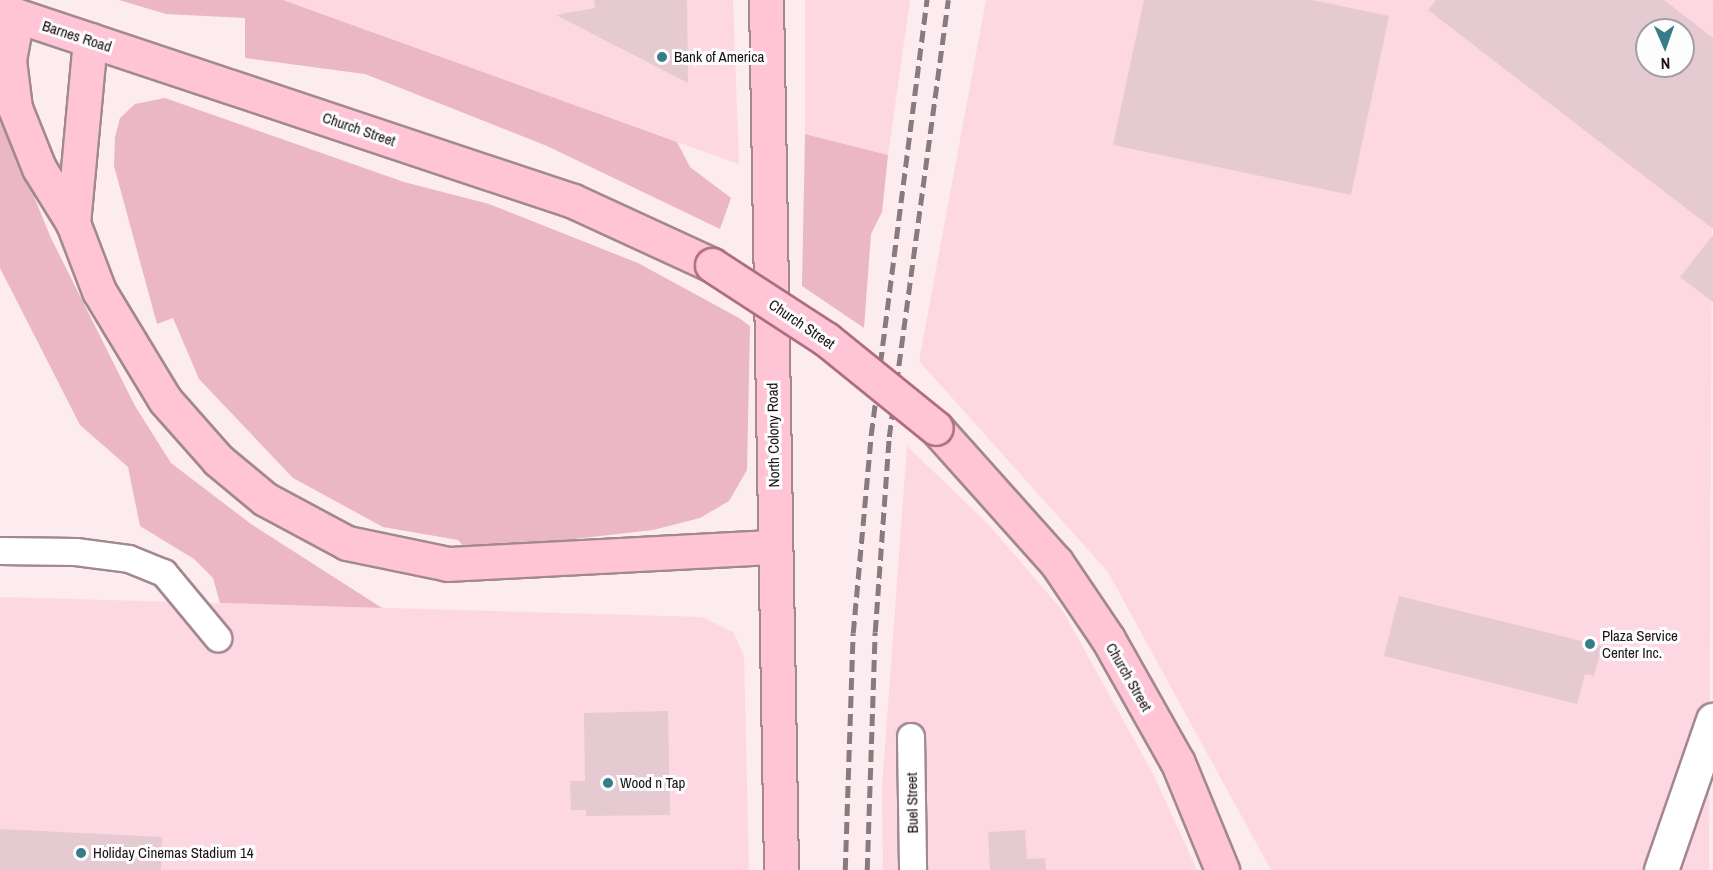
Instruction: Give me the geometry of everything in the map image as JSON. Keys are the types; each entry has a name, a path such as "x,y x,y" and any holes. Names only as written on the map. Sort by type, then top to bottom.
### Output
{"main road":[{"name":"North Colony Road","path":"766,0 781,870"},
{"path":"8,13 9,60 15,108 39,168 73,223 99,291 165,400 218,460 265,499 317,530 377,552 448,564 774,547"},
{"name":"Barnes Road","path":"8,13 155,60"},
{"path":"73,223 90,40"},
{"name":"Church Street","path":"155,60 573,201 712,265 826,339 936,428 1056,562 1108,639 1178,763 1222,870"}],"street":[{"path":"0,551 76,552 129,559 164,573 218,638"},
{"path":"1661,870 1713,720"},
{"name":"Buel Street","path":"911,737 913,870"}],"shaded area":[{"path":"119,0 283,0 677,142 690,167 731,198 720,229 547,146 365,74 245,58 245,18 166,14"},
{"path":"283,0 733,0 739,164 677,142"},
{"path":"805,0 910,0 888,155 805,134"},
{"path":"986,0 1713,0 1709,870 1271,870 1108,572 919,361"},
{"path":"165,98 404,182 489,204 638,263 739,318 750,326 747,470 729,501 700,518 653,530 468,551 458,540 383,527 293,478 199,379 173,318 157,324 114,166 115,137 120,118 135,104"},
{"path":"0,114 51,238 135,406 171,463 251,524 382,608 220,603 213,578 194,559 140,526 128,467 80,425 0,268"},
{"path":"805,134 888,155 882,212 871,234 864,328 802,286"},
{"path":"907,446 988,524 1063,611 1154,776 1197,870 883,870 882,788"},
{"path":"0,597 702,617 733,632 744,656 749,870 0,870"}],"building":[{"name":"Bank of America","path":"594,0 687,0 688,83 556,15 595,8"},
{"path":"1144,0 1312,0 1389,16 1351,195 1113,145"},
{"path":"1436,0 1664,0 1687,18 1635,18 1635,78 1695,78 1695,24 1713,38 1713,229 1428,10"},
{"path":"1713,235 1713,302 1680,277"},
{"path":"1399,596 1602,646 1594,676 1585,674 1577,704 1384,656"},
{"path":"668,711 670,815 586,816 586,810 571,810 570,781 585,781 584,713"},
{"name":"Holiday Cinemas Stadium 14","path":"0,829 162,837 161,870 0,870"},
{"path":"1025,830 1027,859 1045,858 1046,870 990,870 988,832"}],"railway":[{"path":"845,870 853,633 871,435 927,0"},
{"path":"867,870 875,632 889,437 948,0"}],"place":[{"name":"Bank of America","path":"662,57"},
{"name":"Plaza Service Center Inc.","path":"1590,644"},
{"name":"Wood n Tap","path":"608,783"},
{"name":"Holiday Cinemas Stadium 14","path":"81,853"}]}
